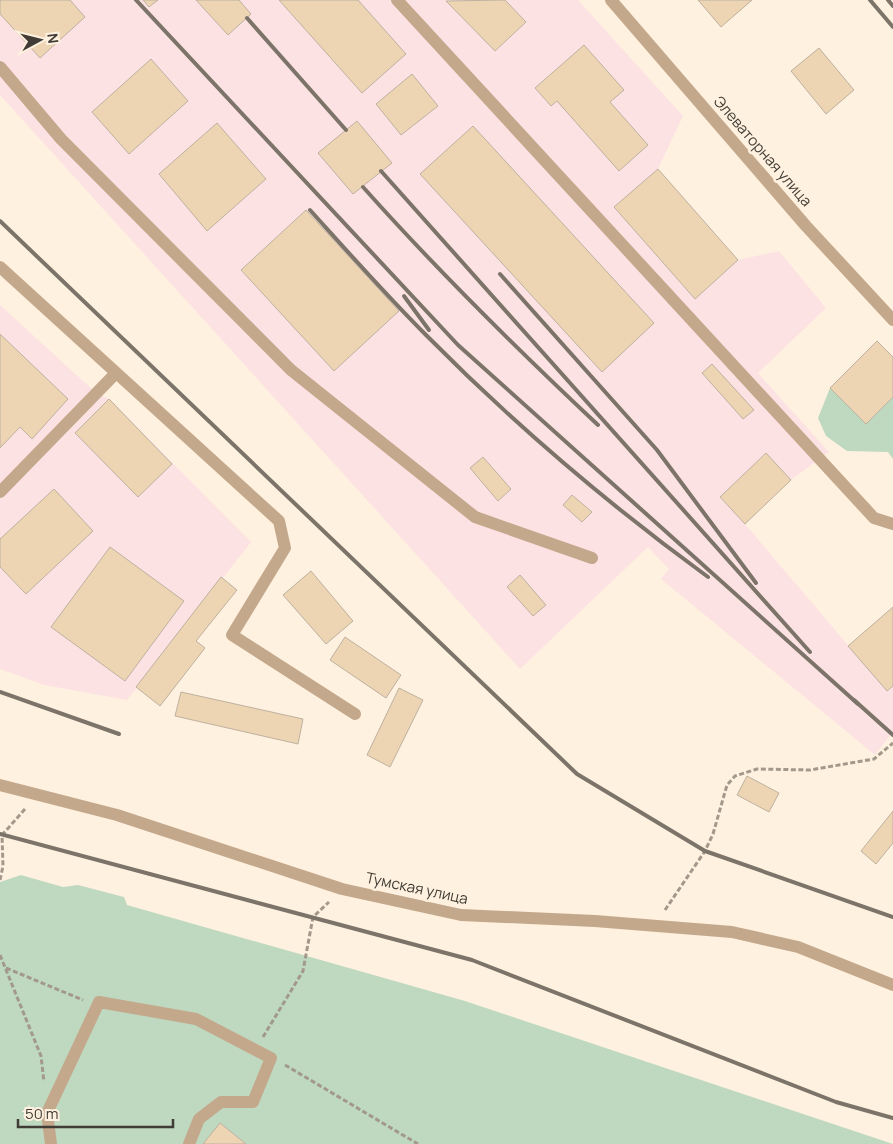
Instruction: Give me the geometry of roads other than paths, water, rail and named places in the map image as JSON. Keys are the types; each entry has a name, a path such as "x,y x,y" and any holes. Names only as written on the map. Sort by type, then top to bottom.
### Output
{"street":[{"path":"397,0 874,518 893,524"},
{"name":"Элеваторная улица","path":"611,0 800,218 893,320"},
{"path":"0,67 61,139 291,370 475,517 592,558"},
{"path":"0,267 279,522 285,548 232,635 355,714"},
{"path":"0,492 116,373"},
{"name":"Тумская улица","path":"0,785 117,816 342,889 461,915 732,932 798,947 893,985"},
{"path":"51,1144 47,1114 99,1002 196,1019 271,1058 253,1102 221,1102 199,1119 189,1144"}],"railway":[{"path":"136,0 458,345 858,704"},
{"path":"870,0 893,27"},
{"path":"888,0 893,6"},
{"path":"247,18 346,130"},
{"path":"381,171 810,652"},
{"path":"363,187 478,308 598,425"},
{"path":"310,210 411,320 493,400 598,492 708,577"},
{"path":"0,221 577,774 705,851 893,917"},
{"path":"500,274 657,450 756,583"},
{"path":"404,296 429,330"},
{"path":"0,692 119,734"},
{"path":"854,700 893,735"},
{"path":"0,834 472,960 836,1102 893,1118"}]}
